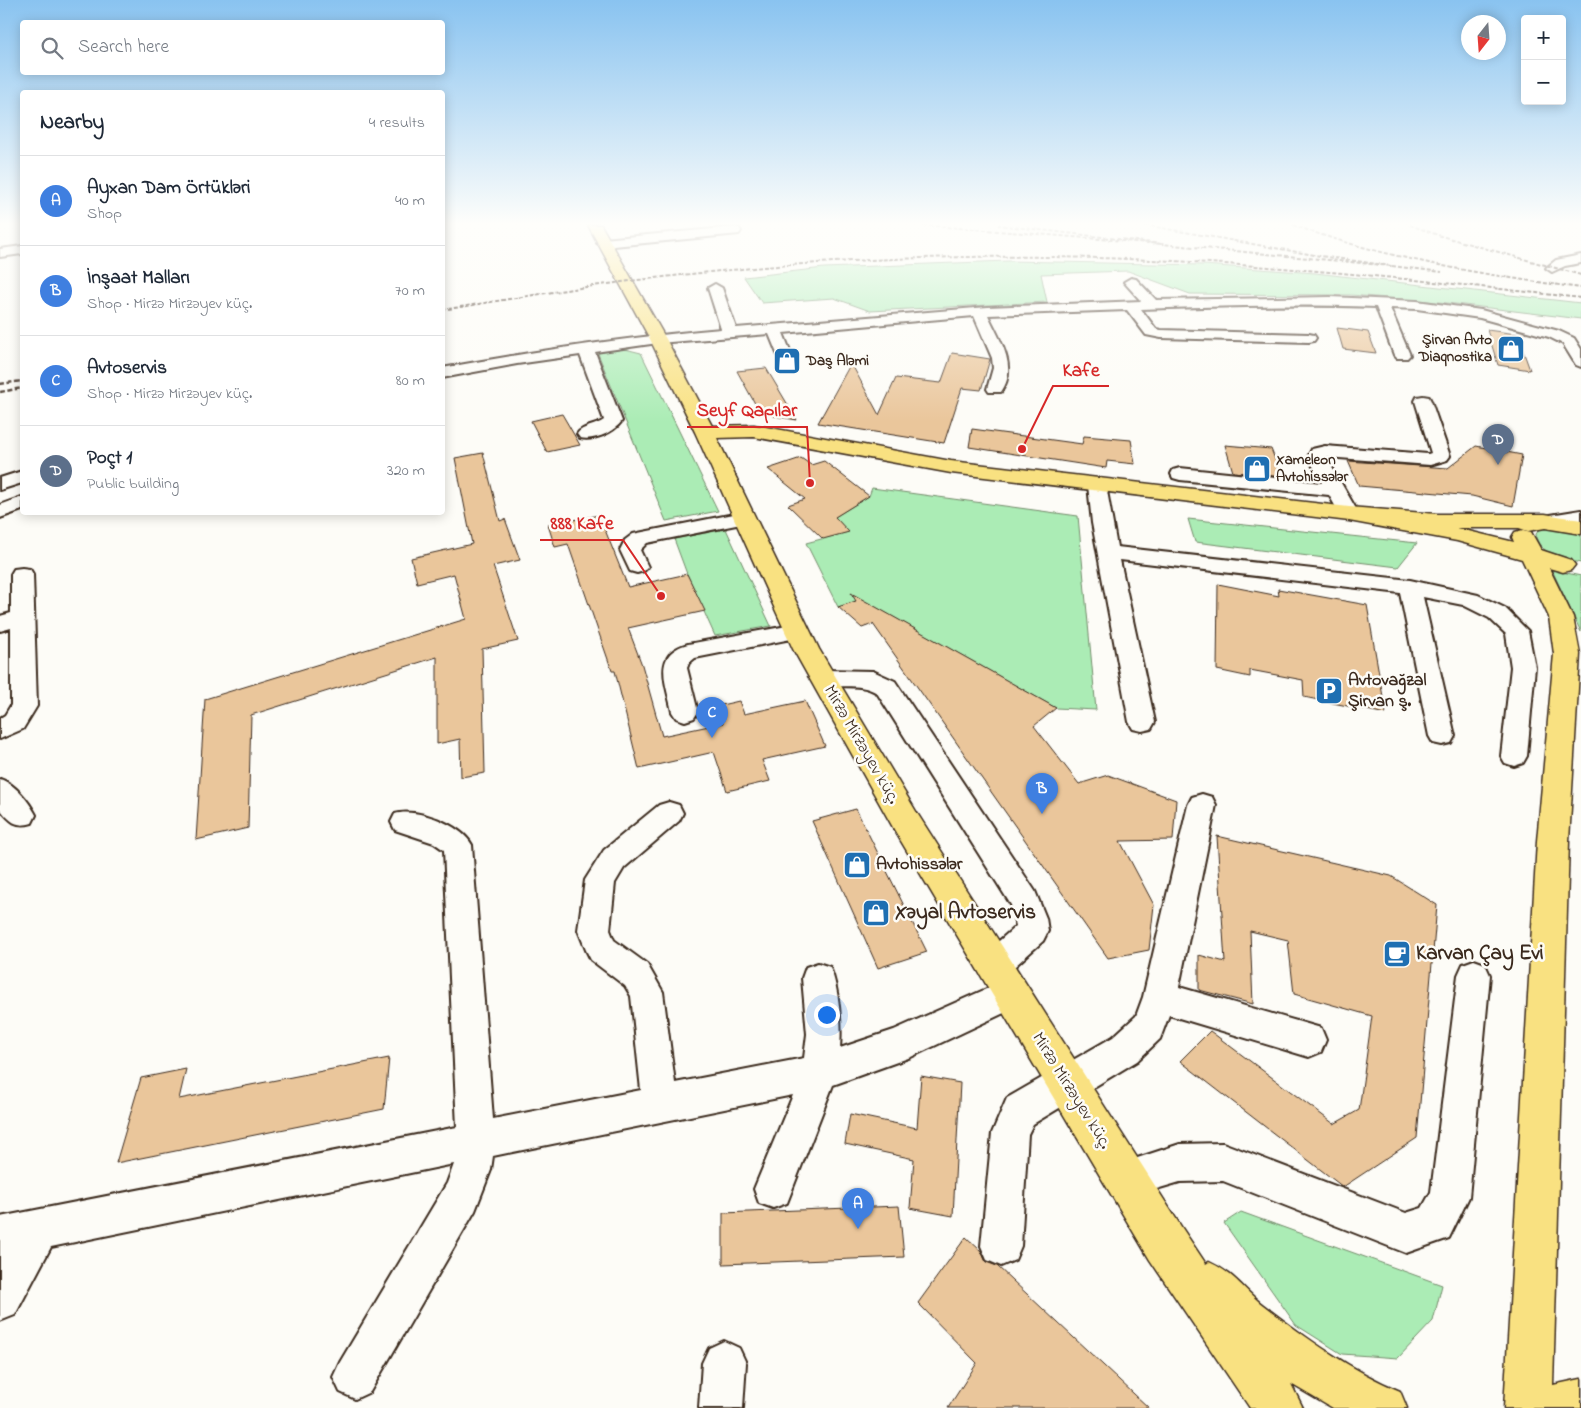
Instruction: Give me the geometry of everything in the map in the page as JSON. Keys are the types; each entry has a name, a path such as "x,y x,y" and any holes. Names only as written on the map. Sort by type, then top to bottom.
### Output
{"main road":[{"name":"Mirzə Mirzəyev küç.","path":"633,291 705,432 798,631 823,678 906,822 1166,1244"},
{"path":"705,432 754,432 898,459 1097,485 1349,514 1437,521 1539,533"},
{"path":"1349,514 1484,540 1581,526"},
{"path":"1539,533 1536,552 1572,567"},
{"path":"1528,1408 1553,841 1567,654 1562,617 1539,533"},
{"path":"1166,1244 1279,1408"},
{"path":"1166,1244 1244,1318 1298,1361 1374,1405 1383,1408"},
{"path":"1558,1408 1581,1403"}],"street":[{"path":"716,291 730,333"},
{"path":"1139,291 1152,304"},
{"path":"445,372 518,359 658,339 979,312 1131,304 1310,301 1417,305 1482,314 1554,334 1575,342 1581,362"},
{"path":"1380,303 1402,355"},
{"path":"1131,304 1151,332 1161,334 1309,338"},
{"path":"979,312 1000,358 1001,368 995,389"},
{"path":"774,329 783,353"},
{"path":"586,349 613,421 609,426 586,434"},
{"path":"1349,514 1317,456 1318,453 1326,451 1430,460 1441,456 1423,401"},
{"path":"1180,474 1336,490"},
{"path":"0,484 20,478"},
{"path":"1097,485 1108,552 1142,722"},
{"path":"0,512 20,504"},
{"path":"1539,533 1581,516"},
{"path":"637,567 630,550 632,544 640,538 744,518"},
{"path":"1108,552 1410,588 1470,600 1497,613 1517,631 1522,667 1514,756"},
{"path":"0,730 14,722 24,706 22,574"},
{"path":"1410,588 1442,736"},
{"path":"0,624 23,617"},
{"path":"685,712 675,668 678,659 688,652 798,631"},
{"path":"0,1238 820,1072 899,1045 1002,979 1032,931 1031,918 1024,900 886,687 874,679 823,678"},
{"path":"0,790 22,815"},
{"path":"1001,1246 1010,1133 1020,1110 1125,1050 1148,1027 1160,997 1202,805"},
{"path":"660,1104 647,992 636,976 602,950 594,930 600,880 614,858 669,813"},
{"path":"355,1377 461,1196 472,1170 476,1141 458,845 444,834 405,822"},
{"path":"1126,1179 1180,1163 1223,1162 1406,1233 1435,1224 1450,1197 1474,975"},
{"path":"773,1189 820,1072 824,1034 818,978"},
{"path":"1160,997 1309,1040"},
{"path":"0,1300 38,1230"},
{"path":"721,1408 724,1363"}],"green space":[{"path":"753,291 1045,291 1047,302 870,311 834,298 762,303"},
{"path":"1181,291 1472,291 1581,303 1581,319 1439,302 1351,295 1190,294"},
{"path":"625,349 641,353 718,511 666,521 597,351"},
{"path":"872,488 1078,516 1096,710 1056,708 861,599 838,607 806,543 848,532 835,517 869,496"},
{"path":"1188,519 1417,543 1398,567 1195,542"},
{"path":"1546,528 1581,533 1581,563 1553,554 1541,546 1537,541 1536,534 1539,530"},
{"path":"726,529 771,626 715,636 687,574 674,539"},
{"path":"1552,570 1581,576 1581,632"},
{"path":"1241,1212 1442,1285 1433,1321 1398,1358 1342,1354 1296,1325 1224,1223"}],"building":[{"path":"1337,328 1368,332 1376,353 1343,349"},
{"path":"1487,330 1517,334 1530,370 1498,365"},
{"path":"952,353 990,359 981,390 962,388 944,443 818,423 851,363 879,415 896,378 941,383"},
{"path":"766,368 797,420 774,416 758,409 737,371"},
{"path":"562,414 580,445 547,452 531,421"},
{"path":"972,429 1082,444 1084,436 1131,440 1135,464 1107,461 1106,468 969,447"},
{"path":"1225,445 1271,449 1282,477 1233,472"},
{"path":"1476,446 1522,455 1513,506 1472,496 1359,486 1348,461 1448,468"},
{"path":"483,453 500,521 505,519 520,560 493,566 518,641 482,649 485,773 461,777 460,739 437,744 437,657 251,715 248,828 196,840 205,699 466,619 454,574 417,583 411,558 472,544 455,458"},
{"path":"801,458 811,465 824,461 869,496 835,517 849,532 823,539 788,505 805,499 768,469"},
{"path":"599,515 628,587 687,574 705,611 628,628 642,665 662,736 723,723 717,706 739,701 744,714 805,701 825,746 762,760 770,781 727,791 714,752 639,769 615,671 612,671 568,544 555,547 548,525"},
{"path":"1218,584 1279,596 1278,589 1367,605 1386,714 1304,697 1303,680 1250,670 1250,677 1217,670"},
{"path":"851,593 1056,708 1034,726 1079,784 1108,775 1176,800 1173,840 1120,841 1154,905 1149,950 1108,958 873,624 862,628 838,607 856,601"},
{"path":"856,809 927,952 878,968 812,821"},
{"path":"1217,836 1391,876 1437,905 1417,1138 1343,1187 1180,1061 1210,1031 1334,1124 1359,1110 1372,1016 1294,994 1288,940 1250,931 1253,1004 1199,990 1199,955 1225,962"},
{"path":"389,1058 384,1109 116,1163 141,1078 186,1069 179,1099"},
{"path":"921,1076 960,1083 953,1216 910,1208 914,1159 845,1144 850,1114 917,1128"},
{"path":"899,1206 904,1257 723,1264 723,1213"},
{"path":"966,1237 981,1251 986,1262 997,1266 1149,1408 948,1408 977,1363 918,1303"}],"railway":[{"path":"445,310 561,291"},
{"path":"1516,291 1581,298"},
{"path":"0,384 20,381"},
{"path":"0,392 20,388"}],"place":[{"name":"Şirvan Avto Diaqnostika","path":"1511,349"},
{"name":"Daş Aləmi","path":"787,361"},
{"name":"Kafe","path":"1022,449"},
{"name":"Poçt 1","path":"1498,465"},
{"name":"Xameleon Avtohissələr","path":"1257,469"},
{"name":"Seyf Qapılar","path":"810,483"},
{"name":"888 Kafe","path":"661,596"},
{"name":"Avtovağzal Şirvan ş.","path":"1329,691"},
{"name":"Avtoservis","path":"712,738"},
{"name":"İnşaat Malları","path":"1042,814"},
{"name":"Avtohissələr","path":"857,865"},
{"name":"Xəyal Avtoservis","path":"876,913"},
{"name":"Karvan Çay Evi","path":"1397,954"},
{"name":"Ayxan Dam Örtükləri","path":"858,1229"}]}
